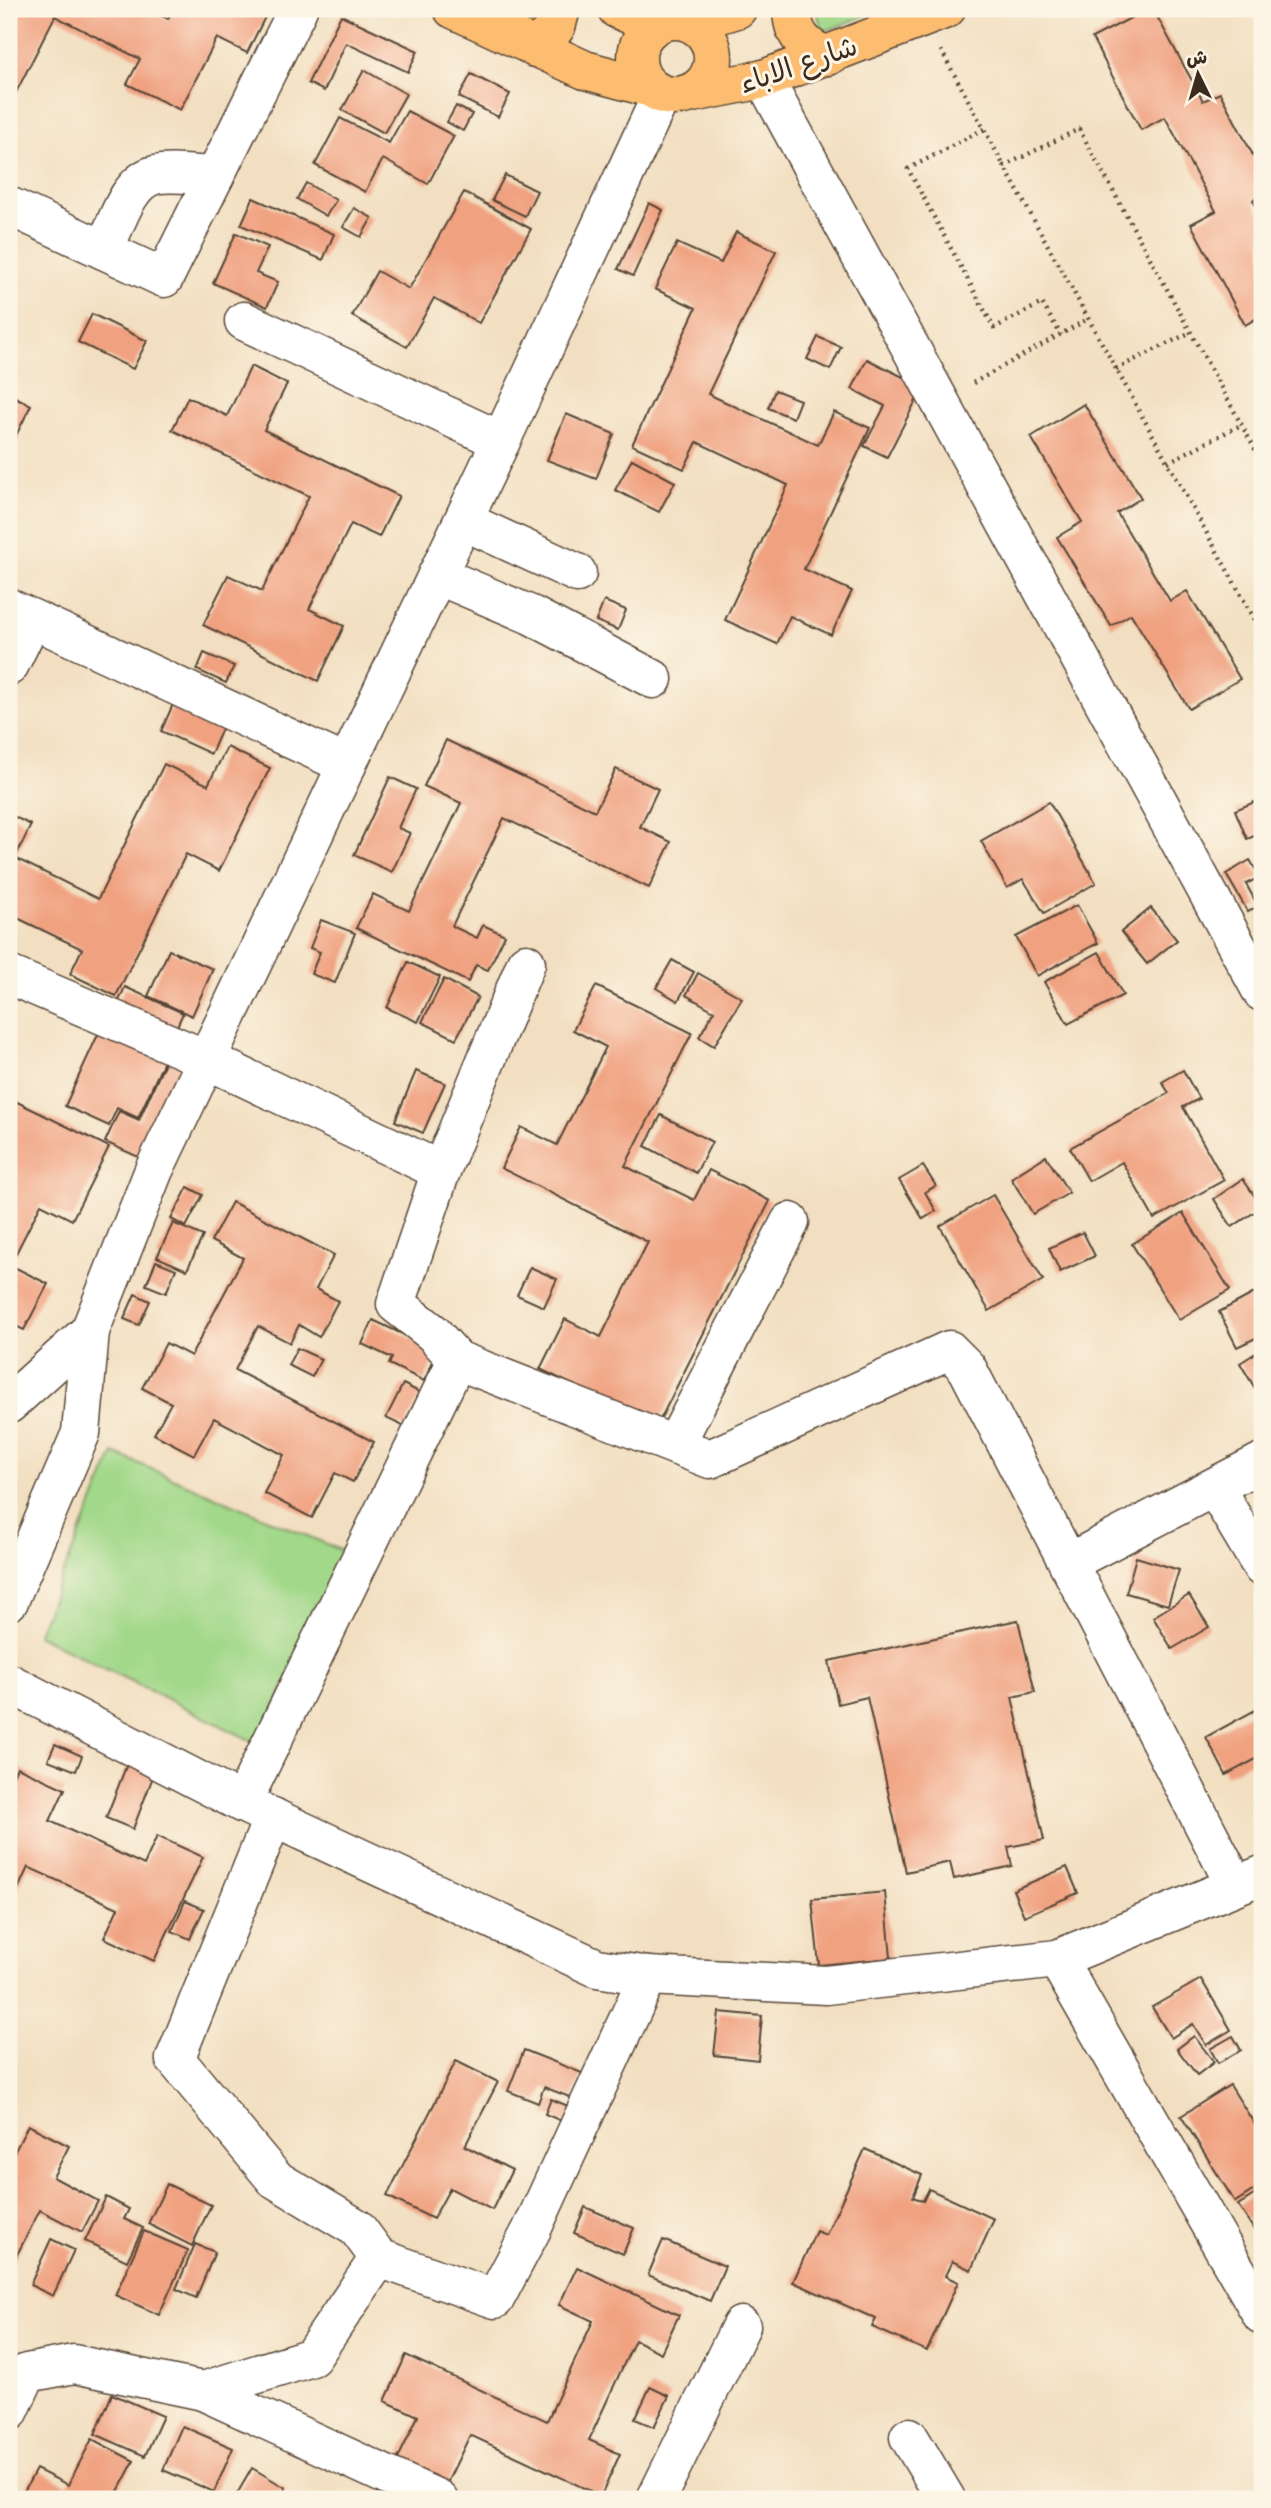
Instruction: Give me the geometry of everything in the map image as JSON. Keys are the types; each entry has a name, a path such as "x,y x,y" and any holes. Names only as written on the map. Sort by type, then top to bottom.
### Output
{"main road":[{"name":"شارع الاباء","path":"453,9 607,78 667,92 764,79 935,13"},
{"path":"535,48 556,27 561,9"},
{"path":"617,9 673,24 710,42 712,66 698,88 667,92 643,80 636,56 639,44 673,24 737,9"},
{"path":"792,9 792,22 800,38 812,50 828,56"}],"street":[{"path":"9,206 164,278 298,9"},
{"path":"764,79 1262,992"},
{"path":"9,1601 81,1433 90,1331 154,1170 667,92"},
{"path":"104,250 131,193 140,183 153,175 215,176"},
{"path":"244,321 501,441"},
{"path":"464,521 577,573"},
{"path":"438,575 531,615 653,679"},
{"path":"9,666 20,614 347,765"},
{"path":"9,1683 258,1810 597,1968 648,1976 826,1984 1057,1959 1144,1926 1249,1880 1068,1563 967,1368 949,1350 710,1459 457,1360 432,1333 396,1304 441,1171 526,963"},
{"path":"9,975 208,1060 441,1171"},
{"path":"675,1446 790,1222"},
{"path":"9,1404 90,1331"},
{"path":"457,1360 258,1810 175,2059 275,2179 357,2228 379,2258 495,2299 532,2229 648,1976"},
{"path":"1068,1563 1262,1462"},
{"path":"1215,1488 1262,1567"},
{"path":"1057,1959 1262,2315"},
{"path":"203,2391 312,2357 379,2258"},
{"path":"656,2499 741,2326"},
{"path":"9,2412 27,2373 74,2364 203,2391 438,2499"},
{"path":"909,2437 946,2499"}],"path":[{"path":"935,13 984,129 1262,633"},
{"path":"984,129 908,169 994,328 1042,303 1061,335"},
{"path":"1004,166 1079,129 1262,462"},
{"path":"940,402 1088,319"},
{"path":"1116,369 1191,332"},
{"path":"1168,462 1241,425"}],"green space":[{"path":"816,9 883,9 823,32"},
{"path":"114,1453 345,1552 258,1744 37,1635"}],"building":[{"path":"9,9 148,9 168,19 173,9 269,9 247,53 217,38 180,110 127,84 140,59 55,16 9,106"},
{"path":"1148,9 1153,9 1203,101 1220,93 1262,172 1262,192 1253,200 1262,217 1262,315 1245,325 1191,224 1216,211 1165,117 1141,130 1092,38"},
{"path":"341,15 418,51 408,72 346,43 324,91 308,83"},
{"path":"364,70 406,94 384,133 342,110"},
{"path":"471,74 510,94 498,117 459,97"},
{"path":"456,106 472,114 463,131 447,122"},
{"path":"407,111 454,136 428,184 383,159 365,192 315,165 340,118 389,143"},
{"path":"505,175 537,191 525,216 492,200"},
{"path":"306,183 336,200 326,216 297,199"},
{"path":"464,192 531,229 479,323 434,298 407,347 352,316 377,271 409,289"},
{"path":"253,198 334,234 323,260 241,225"},
{"path":"649,203 663,210 633,276 618,269"},
{"path":"354,208 372,218 361,237 343,227"},
{"path":"736,232 776,251 708,394 818,445 834,412 870,428 804,569 852,591 831,635 790,616 777,644 725,620 788,485 697,442 684,469 632,445 696,308 655,289 677,243 721,263"},
{"path":"236,233 268,247 256,273 278,282 267,307 213,283"},
{"path":"92,314 147,341 133,369 78,342"},
{"path":"818,337 841,347 830,370 807,359"},
{"path":"867,359 923,387 887,457 864,446 885,406 852,389"},
{"path":"251,366 287,384 264,430 399,496 379,537 351,524 309,609 344,626 318,681 203,625 228,575 262,591 309,496 172,430 188,397 227,416"},
{"path":"775,390 800,400 793,418 768,408"},
{"path":"9,394 31,405 9,450"},
{"path":"1084,404 1141,498 1117,513 1170,601 1187,591 1240,679 1189,709 1131,614 1111,626 1057,537 1082,522 1031,437"},
{"path":"566,414 614,434 596,479 547,460"},
{"path":"632,459 675,482 659,512 615,490"},
{"path":"604,601 626,610 618,630 596,621"},
{"path":"204,653 234,666 226,683 197,670"},
{"path":"175,700 225,722 211,754 161,731"},
{"path":"446,740 595,811 616,769 658,789 640,827 671,842 649,888 504,818 452,926 477,938 483,925 505,935 488,970 476,965 468,982 356,928 373,894 409,911 461,803 424,786"},
{"path":"227,747 270,768 219,871 186,854 116,996 70,974 82,949 9,914 9,814 31,825 15,858 98,899 164,764 208,785"},
{"path":"390,777 416,789 398,828 410,833 392,872 354,855"},
{"path":"1262,799 1262,833 1247,839 1235,810"},
{"path":"1049,802 1096,883 1044,913 1023,879 1007,888 981,841"},
{"path":"1250,860 1260,877 1246,884 1258,906 1248,912 1226,874"},
{"path":"1077,905 1098,943 1037,976 1016,937"},
{"path":"1151,908 1177,940 1147,964 1121,932"},
{"path":"321,920 355,933 335,983 311,974 320,952 310,948"},
{"path":"169,950 213,969 192,1016 148,996"},
{"path":"1099,952 1123,995 1068,1024 1044,982"},
{"path":"672,960 694,972 678,1001 656,988"},
{"path":"408,962 440,977 418,1022 387,1008"},
{"path":"698,973 742,998 714,1046 699,1037 714,1011 686,995"},
{"path":"444,979 478,997 456,1039 422,1022"},
{"path":"596,986 692,1033 625,1166 694,1200 709,1170 770,1201 657,1426 540,1369 565,1319 601,1337 648,1242 501,1168 521,1127 557,1145 606,1047 573,1030"},
{"path":"125,987 183,1013 175,1031 117,1005"},
{"path":"101,1028 166,1057 138,1118 117,1108 109,1126 65,1106"},
{"path":"166,1060 184,1068 143,1159 105,1142 119,1111 139,1120"},
{"path":"1183,1070 1199,1099 1183,1107 1224,1180 1154,1219 1122,1162 1089,1181 1070,1148 1169,1093 1162,1082"},
{"path":"416,1071 445,1083 423,1133 395,1121"},
{"path":"9,1098 109,1147 72,1220 41,1204 10,1265 48,1284 24,1330 9,1323"},
{"path":"661,1115 712,1142 696,1173 645,1146"},
{"path":"1046,1156 1069,1193 1033,1214 1011,1178"},
{"path":"923,1166 936,1186 925,1192 936,1211 923,1219 899,1180"},
{"path":"1243,1179 1262,1207 1232,1227 1214,1199"},
{"path":"188,1187 203,1195 186,1227 171,1219"},
{"path":"993,1195 1043,1280 989,1311 940,1226"},
{"path":"232,1202 334,1255 316,1289 338,1301 319,1337 299,1325 290,1343 258,1326 235,1370 374,1442 353,1482 335,1473 312,1518 264,1493 284,1455 214,1418 194,1455 154,1434 171,1403 142,1388 166,1343 191,1356 243,1258 211,1241"},
{"path":"1183,1213 1230,1290 1179,1320 1132,1244"},
{"path":"173,1223 203,1236 187,1270 157,1257"},
{"path":"1083,1232 1095,1256 1060,1272 1049,1248"},
{"path":"156,1261 176,1269 166,1293 146,1285"},
{"path":"530,1267 557,1279 544,1307 517,1295"},
{"path":"1262,1289 1262,1335 1237,1347 1219,1312"},
{"path":"135,1294 150,1301 139,1325 124,1319"},
{"path":"373,1320 438,1351 424,1381 389,1364 392,1358 362,1344"},
{"path":"297,1348 321,1359 312,1377 288,1365"},
{"path":"1262,1349 1262,1400 1240,1363"},
{"path":"403,1384 421,1393 405,1427 386,1418"},
{"path":"1136,1557 1179,1570 1168,1605 1126,1593"},
{"path":"1189,1595 1209,1627 1172,1649 1153,1617"},
{"path":"1018,1620 1035,1692 1012,1697 1044,1840 1008,1847 1012,1866 954,1879 950,1862 906,1872 867,1697 838,1704 829,1661"},
{"path":"1257,1709 1262,1718 1262,1756 1226,1775 1206,1737"},
{"path":"55,1744 82,1756 76,1771 48,1760"},
{"path":"127,1764 154,1774 133,1829 106,1818"},
{"path":"17,1767 65,1789 50,1821 144,1865 157,1836 203,1857 154,1961 104,1938 118,1908 28,1867 9,1909 9,1784"},
{"path":"1067,1867 1078,1893 1024,1916 1013,1890"},
{"path":"885,1892 891,1958 819,1965 812,1899"},
{"path":"185,1901 204,1909 190,1939 172,1931"},
{"path":"1201,1979 1231,2030 1206,2045 1193,2024 1171,2038 1152,2007"},
{"path":"719,2012 762,2016 758,2060 714,2055"},
{"path":"1194,2036 1214,2062 1197,2075 1177,2049"},
{"path":"1233,2036 1241,2050 1218,2063 1210,2049"},
{"path":"524,2050 582,2073 572,2098 544,2087 538,2103 508,2091"},
{"path":"456,2061 498,2082 465,2146 512,2170 492,2210 450,2188 433,2219 387,2196"},
{"path":"1230,2085 1262,2136 1262,2185 1235,2202 1181,2116"},
{"path":"551,2099 573,2108 566,2123 545,2114"},
{"path":"28,2125 69,2146 53,2177 98,2201 82,2232 40,2210 9,2270 9,2163"},
{"path":"865,2149 922,2175 913,2197 923,2201 929,2189 994,2219 971,2270 952,2261 945,2276 958,2282 927,2351 872,2327 876,2319 793,2282 816,2231 826,2235"},
{"path":"167,2184 211,2205 192,2246 148,2224"},
{"path":"1262,2190 1262,2242 1238,2205"},
{"path":"106,2197 129,2209 124,2219 143,2228 127,2261 85,2241"},
{"path":"585,2207 634,2228 623,2254 574,2233"},
{"path":"144,2231 188,2250 159,2315 115,2295"},
{"path":"51,2239 74,2250 53,2296 30,2285"},
{"path":"663,2240 725,2266 710,2301 648,2275"},
{"path":"195,2244 215,2252 196,2298 176,2289"},
{"path":"577,2267 679,2315 661,2353 635,2340 589,2440 620,2454 601,2496 470,2435 446,2485 396,2463 418,2416 385,2401 406,2355 547,2421 593,2321 559,2305"},
{"path":"650,2387 669,2396 654,2427 635,2419"},
{"path":"112,2394 163,2416 145,2456 95,2434"},
{"path":"182,2426 233,2448 214,2492 163,2470"},
{"path":"92,2439 134,2461 114,2499 20,2499 36,2469 68,2485"},
{"path":"252,2468 286,2488 280,2499 234,2499"}]}
